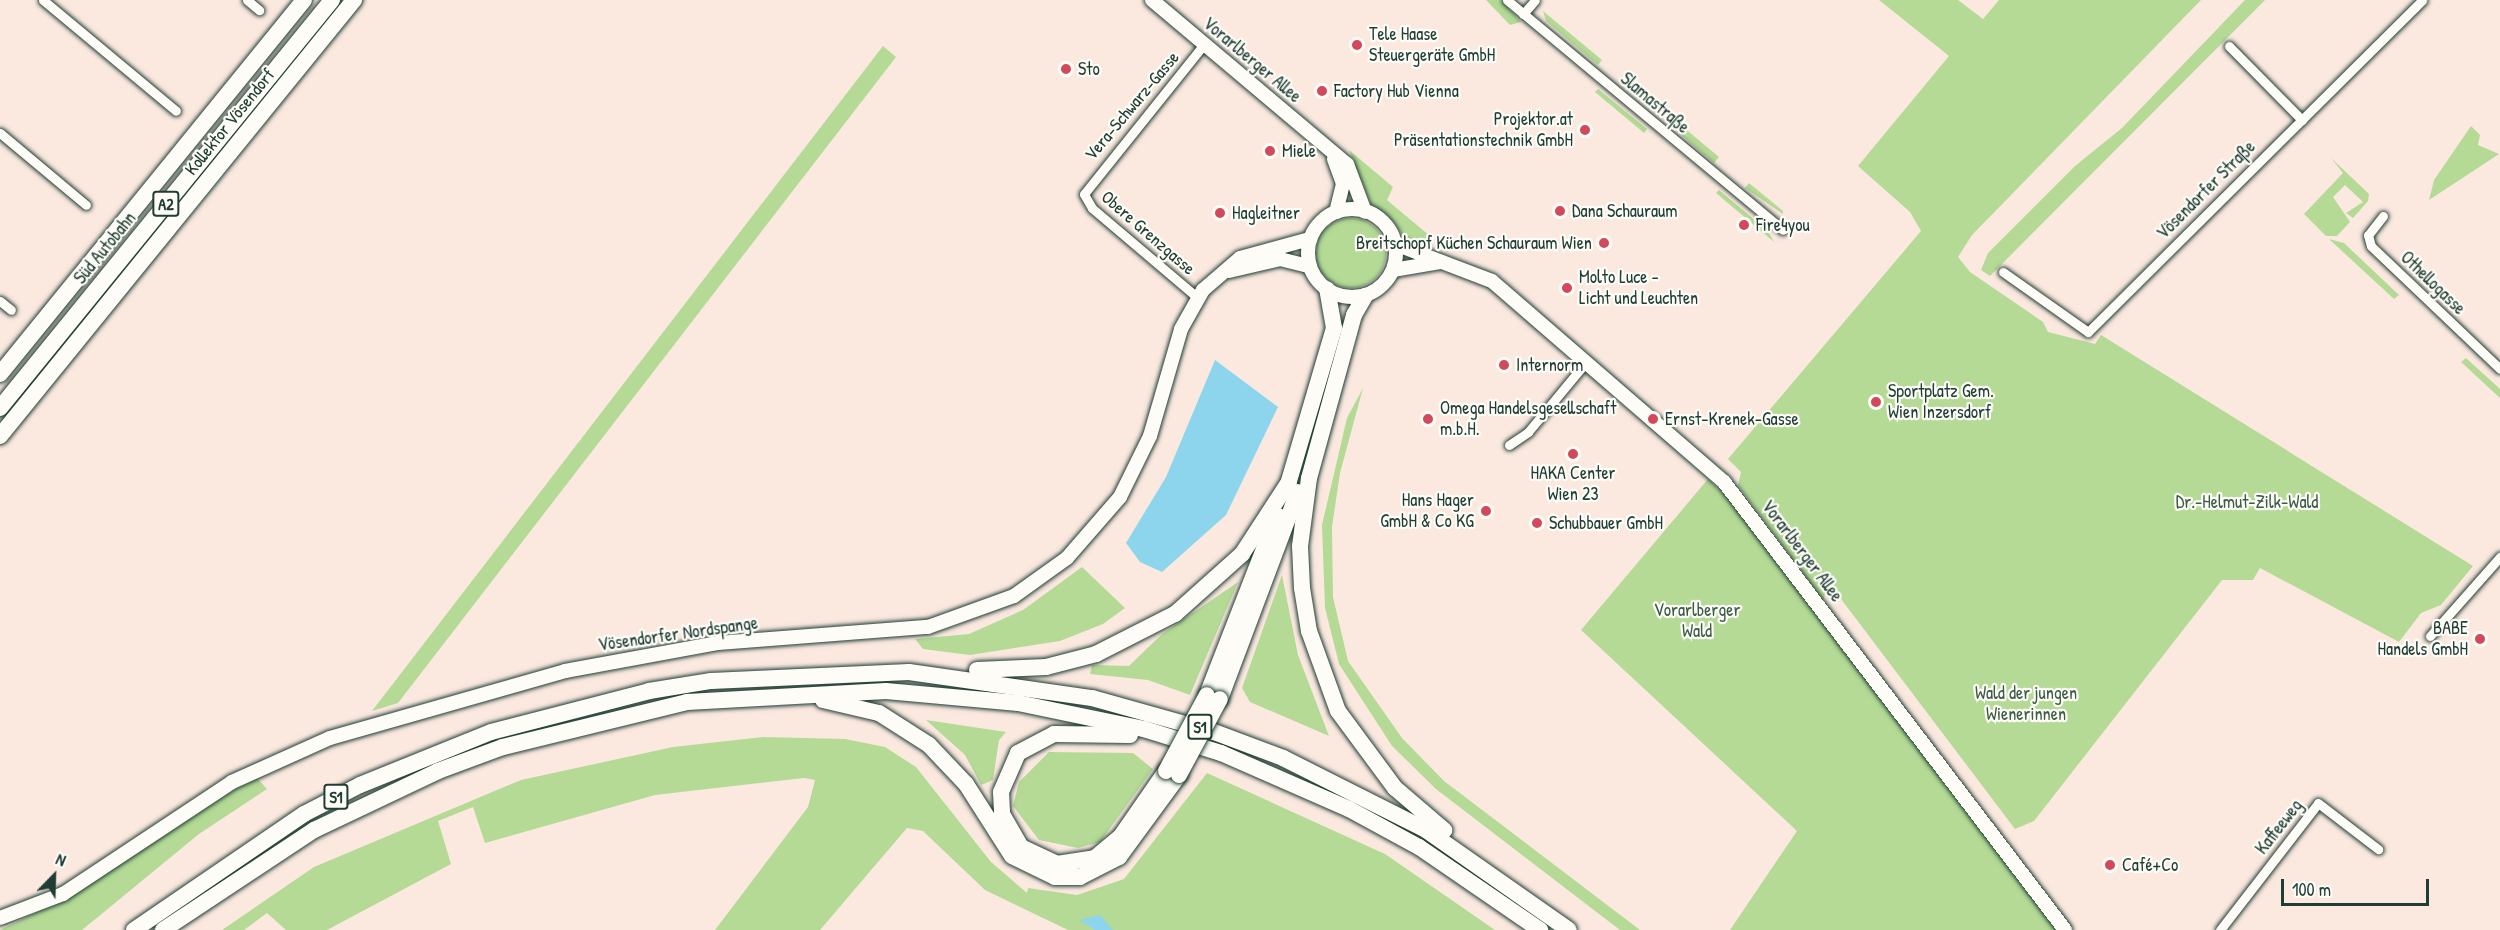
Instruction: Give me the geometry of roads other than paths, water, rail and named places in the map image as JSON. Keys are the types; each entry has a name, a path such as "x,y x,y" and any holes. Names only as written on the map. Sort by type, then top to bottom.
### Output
{"highway":[{"name":"Süd Autobahn","path":"0,374 304,0"},
{"name":"Süd Autobahn","path":"0,408 332,0"},
{"name":"Kollektor Vösendorf","path":"0,436 354,0"},
{"path":"1213,697 1289,482 1334,328 1327,290"},
{"path":"765,695 849,703 907,728 966,784 1012,856 1055,877 1080,877 1119,857 1172,773 1213,697 1318,440 1354,315 1365,296"},
{"path":"1318,440 1300,546 1304,599 1322,673 1362,750 1467,855"},
{"path":"909,672 1046,667 1138,637 1211,586 1242,554 1289,482"},
{"name":"S1","path":"134,930 304,814 360,785 491,732 648,691 711,681 909,672 1080,696 1214,732 1358,793 1467,855 1569,930"},
{"name":"S1","path":"163,930 296,840 438,771 618,715 765,695 886,691 961,696 1087,716 1171,738 1275,774 1349,809 1419,847 1540,930"},
{"path":"1171,738 1081,732 1034,741 1006,771 1002,814 1010,833 1030,853 1057,864 1078,864 1110,848 1172,773"}],"main road":[{"name":"Vorarlberger Allee","path":"1152,0 1347,164 1365,212"},
{"name":"Vorarlberger Allee","path":"1329,149 1342,176 1336,212"},
{"path":"1393,270 1395,244 1389,229 1365,212 1336,212 1310,239 1309,266 1327,290 1365,296 1393,270 1444,262"},
{"name":"Vösendorfer Nordspange","path":"0,918 63,894 232,782 330,738 606,662 718,643 928,627 1014,596 1080,546 1124,490 1150,436 1178,338 1198,298 1224,272 1257,250 1310,239"},
{"name":"Vorarlberger Allee","path":"1395,244 1492,281 1724,482 1756,518 2065,930"},
{"path":"1224,272 1280,259 1309,266"}],"street":[{"path":"43,0 176,111"},
{"path":"247,0 259,10"},
{"name":"Slamastraße","path":"1507,0 1783,230"},
{"path":"1523,14 1535,0"},
{"name":"Vösendorfer Straße","path":"2003,272 2088,332 2422,0"},
{"name":"Vera-Schwarz-Gasse","path":"1084,190 1205,44"},
{"path":"2229,46 2302,120"},
{"path":"0,133 86,205"},
{"name":"Obere Grenzgasse","path":"1084,190 1092,208 1198,298"},
{"name":"Othellogasse","path":"2383,216 2368,235 2371,246 2500,369"},
{"path":"0,301 11,310"},
{"path":"1509,445 1528,432 1587,361"},
{"path":"2430,636 2500,557"},
{"name":"Kaffeeweg","path":"2220,930 2318,803 2378,849"}],"water":[{"path":"1215,360 1278,407 1226,515 1162,572 1140,562 1126,543 1166,477"},
{"path":"1100,915 1113,930 1095,930 1079,920"}],"place":[{"name":"Tele Haase Steuergeräte GmbH","path":"1357,45"},
{"name":"Sto","path":"1066,69"},
{"name":"Factory Hub Vienna","path":"1322,91"},
{"name":"Projektor.at Präsentationstechnik GmbH","path":"1585,130"},
{"name":"Miele","path":"1270,151"},
{"name":"Dana Schauraum","path":"1560,211"},
{"name":"Hagleitner","path":"1220,213"},
{"name":"Fire4you","path":"1744,225"},
{"name":"Breitschopf Küchen Schauraum Wien","path":"1604,243"},
{"name":"Molto Luce - Licht und Leuchten","path":"1567,288"},
{"name":"Internorm","path":"1504,365"},
{"name":"Sportplatz Gem. Wien Inzersdorf","path":"1876,402"},
{"name":"Omega Handelsgesellschaft m.b.H.","path":"1428,419"},
{"name":"Ernst-Krenek-Gasse","path":"1653,419"},
{"name":"HAKA Center Wien 23","path":"1573,454"},
{"name":"Hans Hager GmbH & Co KG","path":"1486,511"},
{"name":"Schubbauer GmbH","path":"1537,523"},
{"name":"BABE Handels GmbH","path":"2480,639"},
{"name":"Café+Co","path":"2110,865"}],"park label":[{"name":"Dr.-Helmut-Zilk-Wald","path":"2247,502"},
{"name":"Vorarlberger Wald","path":"1697,621"},
{"name":"Wald der jungen Wienerinnen","path":"2026,704"}]}
